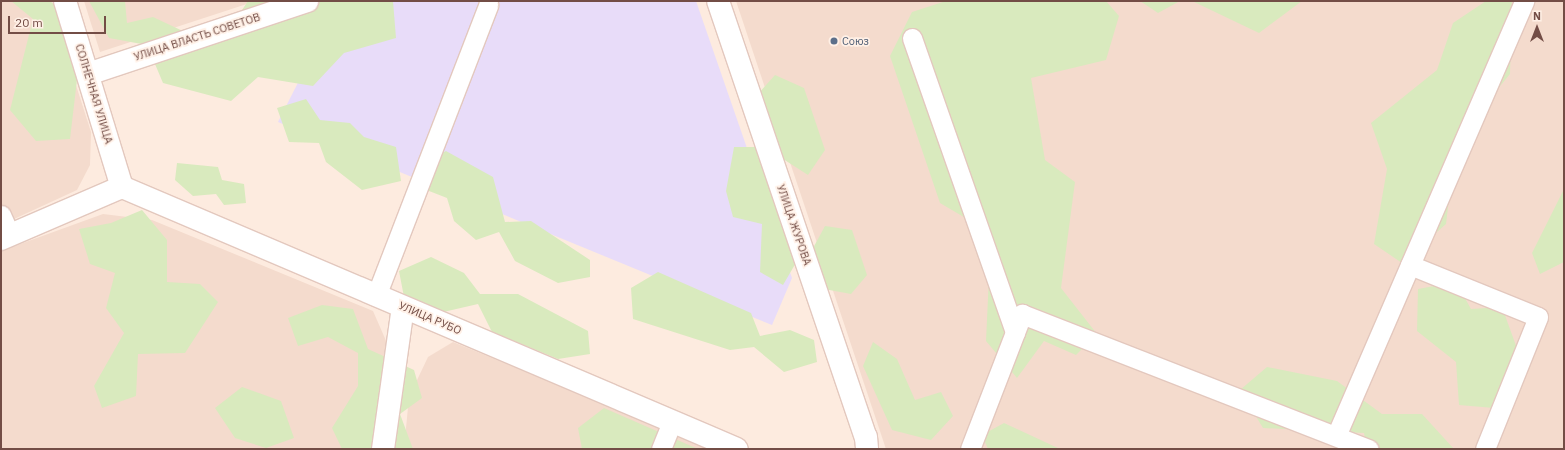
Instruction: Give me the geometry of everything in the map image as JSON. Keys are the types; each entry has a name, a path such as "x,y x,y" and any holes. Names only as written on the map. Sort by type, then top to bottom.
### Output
{"street":[{"name":"СОЛНЕЧНАЯ УЛИЦА","path":"65,1 122,187"},
{"name":"УЛИЦА ВЛАСТЬ СОВЕТОВ","path":"88,74 307,1"},
{"name":"УЛИЦА ЖУРОВА","path":"718,1 866,437 867,449"},
{"name":"УЛИЦА РУБО","path":"122,187 737,449"},
{"path":"5,237 122,187"},
{"path":"382,449 403,307"}],"lane":[{"path":"1336,436 1524,1"},
{"path":"376,296 488,5"},
{"path":"912,38 1015,332"},
{"path":"1,215 5,237"},
{"path":"1410,265 1538,317 1486,449"},
{"path":"970,449 1022,314 1369,449"},
{"path":"661,449 672,422"}],"shaded area":[{"path":"1,1 49,1 91,132 90,165 77,190 1,225"},
{"path":"84,1 256,1 100,52"},
{"path":"355,1 696,1 792,278 772,325 278,122 337,6"},
{"path":"736,1 1564,1 1564,449 886,449"},
{"path":"103,214 152,220 373,311 387,343 370,449 1,449 1,251"},
{"path":"453,342 714,449 404,449 409,397 428,357"}],"green space":[{"path":"11,1 50,1 65,13 79,63 70,139 36,141 10,110 33,19"},
{"path":"89,1 125,1 127,23 153,17 187,33 236,19 248,1 393,1 396,38 344,53 313,86 258,77 231,101 163,83 147,45 109,38"},
{"path":"946,1 1106,1 1119,16 1106,60 1031,78 1045,160 1075,182 1061,288 1097,334 1076,355 1044,341 1017,378 986,341 991,233 940,203 890,56 912,12"},
{"path":"1140,1 1180,1 1158,13"},
{"path":"1192,1 1302,1 1259,33"},
{"path":"1486,1 1512,1 1510,74 1456,140 1446,224 1402,263 1374,244 1387,169 1371,123 1437,70 1453,23"},
{"path":"775,75 804,88 825,150 808,175 780,157 758,94"},
{"path":"306,99 320,120 350,123 364,137 396,147 401,181 362,190 326,162 319,143 289,142 277,108"},
{"path":"734,147 758,147 797,261 783,285 760,272 762,224 733,217 726,191"},
{"path":"446,151 493,177 505,222 531,221 590,260 590,277 558,283 515,261 499,232 476,240 454,221 447,198 424,189 421,164"},
{"path":"177,163 218,167 222,180 244,184 246,203 224,205 216,194 193,196 175,180"},
{"path":"1564,189 1564,262 1540,274 1532,253"},
{"path":"142,210 167,240 167,282 200,284 218,302 185,353 138,354 136,396 102,408 94,386 124,333 106,308 115,273 90,264 79,229 111,223"},
{"path":"825,226 852,230 867,275 851,294 824,289 812,250"},
{"path":"431,257 464,273 480,294 518,294 588,331 590,354 558,359 492,332 478,304 439,313 404,297 399,271"},
{"path":"658,272 751,313 760,336 790,330 814,340 817,362 784,372 754,347 730,350 633,319 631,288"},
{"path":"1456,282 1471,309 1502,307 1519,354 1494,408 1459,405 1456,362 1417,331 1418,289"},
{"path":"322,305 353,309 368,349 414,370 422,398 400,414 413,449 342,449 332,428 358,386 358,353 328,337 298,346 288,318"},
{"path":"873,342 897,359 915,400 941,392 953,416 931,440 892,430 863,366"},
{"path":"1267,367 1337,381 1382,414 1422,414 1454,449 1367,449 1364,433 1263,428 1240,390"},
{"path":"242,387 281,401 294,438 266,448 235,438 215,408"},
{"path":"604,408 698,449 582,449 578,428"},
{"path":"1004,423 1060,449 988,449 982,435"}],"place":[{"name":"Союз","path":"834,41"}]}
